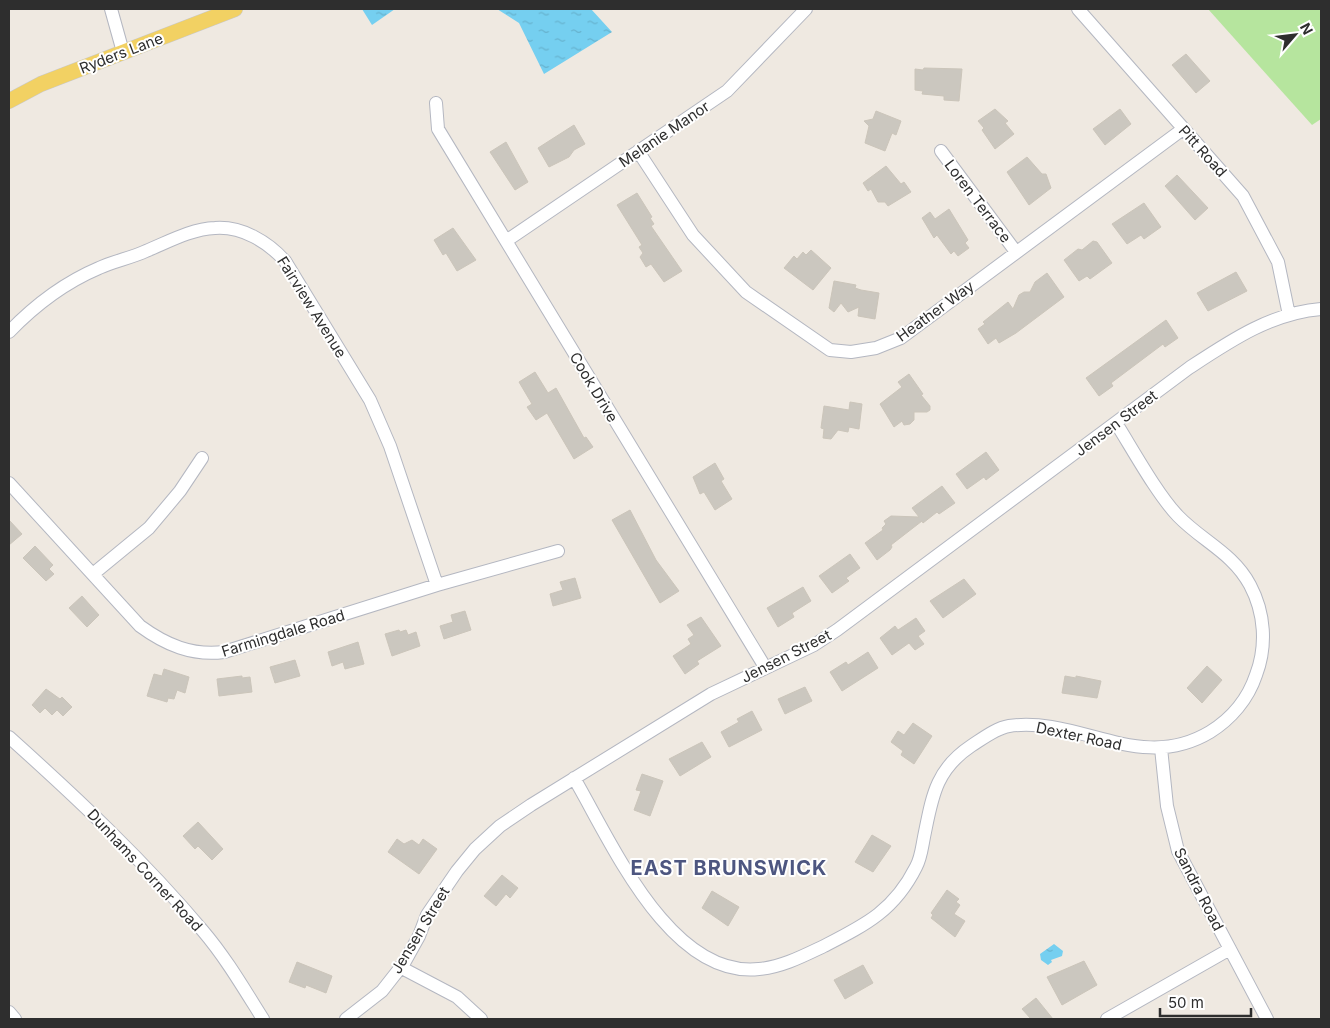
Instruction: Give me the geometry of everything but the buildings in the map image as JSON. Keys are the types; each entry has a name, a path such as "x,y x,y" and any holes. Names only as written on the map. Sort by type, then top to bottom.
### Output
{"main road":[{"name":"Ryders Lane","path":"9,101 41,84 235,9"}],"street":[{"path":"111,9 123,52"},
{"name":"Melanie Manor","path":"506,240 727,91 792,27 806,9"},
{"name":"Pitt Road","path":"1078,9 1243,196 1278,262 1289,315"},
{"name":"Cook Drive","path":"436,103 438,129 765,667"},
{"name":"Heather Way","path":"638,151 693,235 746,292 830,350 851,352 876,348 901,338 1183,129"},
{"name":"Loren Terrace","path":"941,151 1016,252"},
{"name":"Fairview Avenue","path":"10,326 76,279 99,268 189,233 216,227 224,228 251,235 265,243 285,261 370,400 390,446 437,585"},
{"name":"Jensen Street","path":"346,1019 382,991 400,967 419,936 427,915 475,849 500,826 711,694 814,645 838,630 1218,349 1267,322 1289,315 1321,309"},
{"name":"Dexter Road","path":"574,778 643,897 680,940 696,952 720,963 742,970 761,969 800,958 868,923 888,907 905,887 918,863 933,797 942,775 951,761 1005,727 1026,725 1054,728 1128,747 1161,748 1197,739 1217,728 1234,712 1248,693 1258,672 1262,649 1262,626 1258,603 1242,572 1226,554 1178,516 1116,423"},
{"path":"93,574 149,528 180,491 202,458"},
{"name":"Farmingdale Road","path":"9,483 140,626 157,638 175,646 206,654 224,652 437,585 558,551"},
{"name":"Dunhams Corner Road","path":"9,737 61,784 152,874 203,931 228,965 263,1019"},
{"name":"Sandra Road","path":"1161,748 1167,806 1178,851 1267,1019"},
{"path":"1107,1019 1230,950"},
{"path":"400,967 457,997 481,1019"},
{"path":"9,1012 15,1019"}],"green space":[{"path":"1208,9 1321,9 1321,119 1312,125"}],"water":[{"path":"362,9 395,9 372,25"},
{"path":"497,9 591,9 612,32 544,74 519,23"},
{"path":"1054,944 1063,951 1062,956 1051,960 1052,962 1048,965 1041,960 1040,954"}],"district":[{"name":"EAST BRUNSWICK","path":"729,868"}]}
